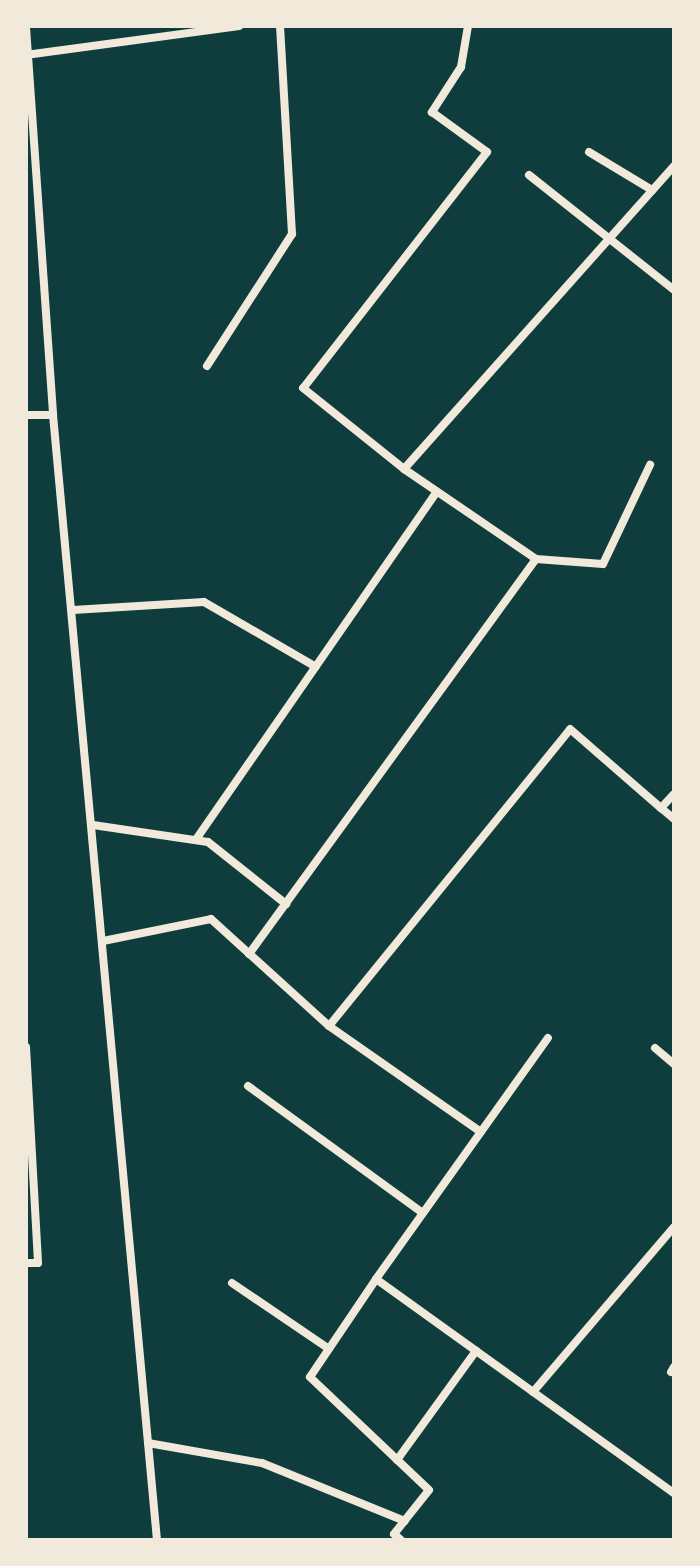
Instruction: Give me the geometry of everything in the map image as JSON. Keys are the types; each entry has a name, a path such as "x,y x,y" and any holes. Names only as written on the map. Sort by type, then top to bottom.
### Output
{"street":[{"path":"33,54 239,26"},
{"path":"207,366 292,234 280,26"},
{"path":"468,26 461,67 432,112 487,152 303,388 404,469 536,559 603,564 650,465"},
{"path":"26,27 33,54 53,415 157,1540"},
{"path":"589,152 652,190"},
{"path":"404,469 674,166"},
{"path":"529,175 674,290"},
{"path":"26,415 53,415"},
{"path":"197,838 437,492"},
{"path":"249,954 536,559"},
{"path":"73,610 204,602 316,667"},
{"path":"329,1026 570,729 674,819"},
{"path":"661,808 674,794"},
{"path":"93,825 197,838 286,904"},
{"path":"103,941 211,919 329,1026 481,1132"},
{"path":"401,1540 394,1534 429,1490 310,1377 548,1038"},
{"path":"26,1047 38,1263 26,1263"},
{"path":"655,1048 670,1061 674,1049"},
{"path":"248,1086 423,1213"},
{"path":"533,1392 674,1227"},
{"path":"376,1279 674,1493"},
{"path":"232,1283 329,1349"},
{"path":"397,1460 476,1351"},
{"path":"148,1443 262,1463 405,1521"}]}
